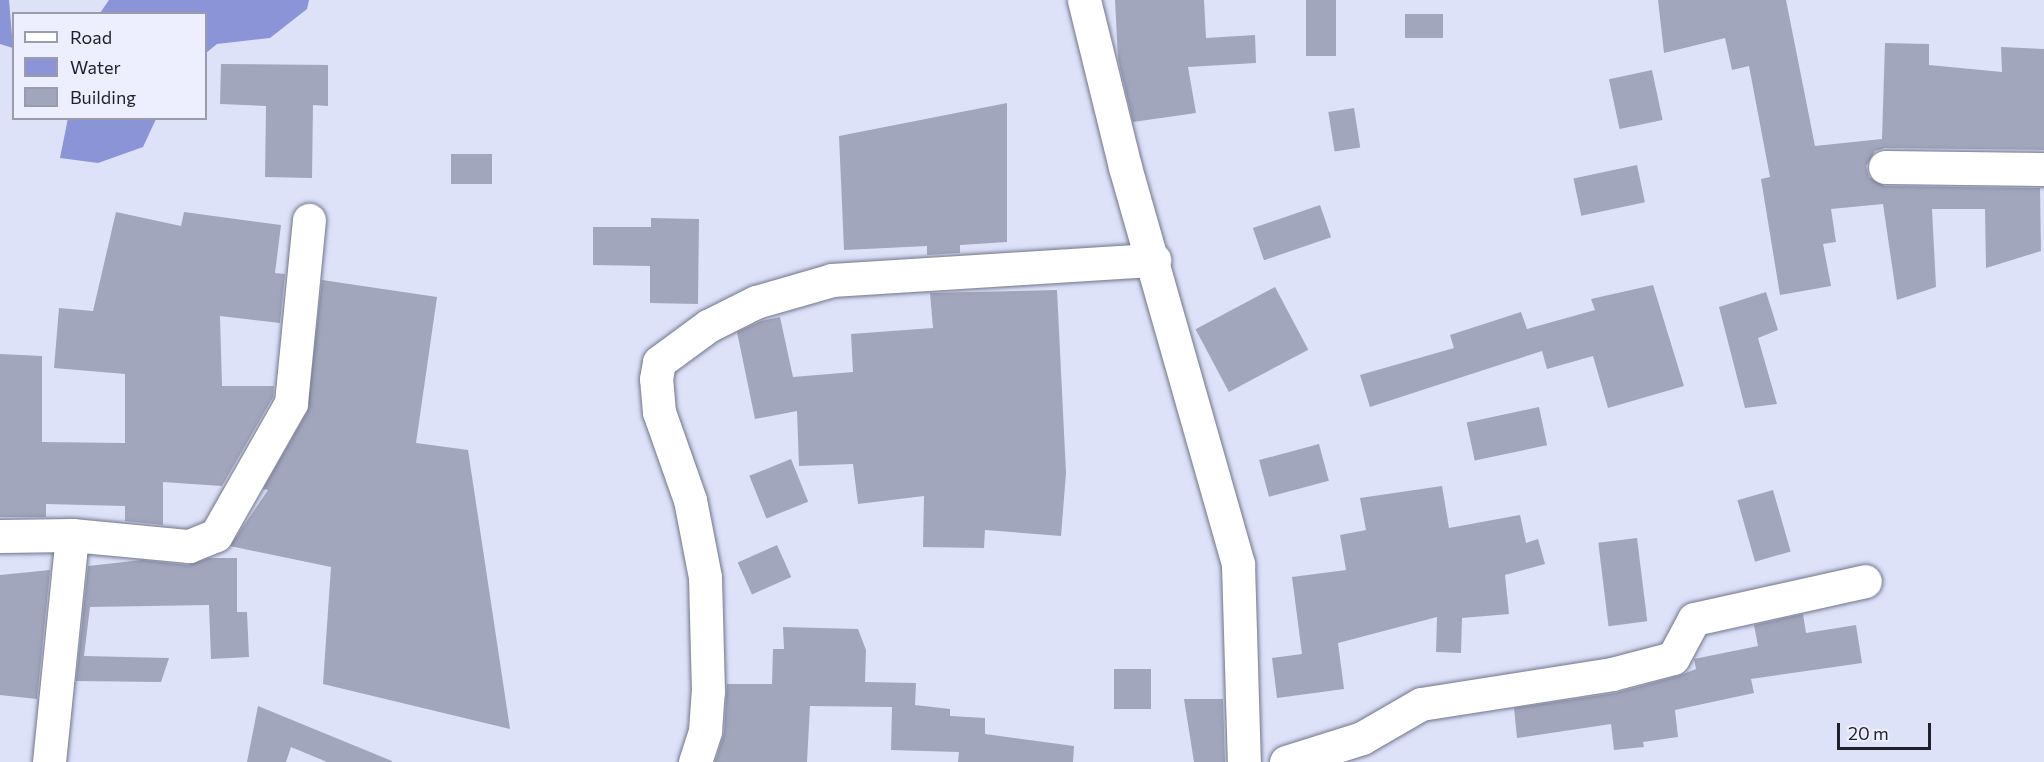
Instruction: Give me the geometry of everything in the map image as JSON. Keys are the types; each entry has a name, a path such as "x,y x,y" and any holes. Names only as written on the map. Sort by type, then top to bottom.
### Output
{"street":[{"path":"1084,0 1125,167 1154,260 1238,564 1244,762"},
{"path":"1885,167 2044,169"},
{"path":"0,536 72,535 189,546 216,535 291,403 309,220"},
{"path":"695,762 705,731 708,692 705,577 690,500 659,412 656,379 659,362 708,326 756,302 832,280 1154,260"},
{"path":"49,762 72,535"},
{"path":"1286,762 1362,738 1420,704 1649,665 1673,658 1694,619 1864,581"}],"water":[{"path":"0,0 9,0 12,48 0,44"},
{"path":"109,0 309,0 307,9 270,38 217,44 207,52 207,12 101,12"},
{"path":"68,120 156,120 143,147 98,163 60,158"}],"building":[{"path":"1115,0 1204,0 1206,38 1255,35 1256,63 1188,67 1196,113 1133,122 1118,59"},
{"path":"1306,0 1336,0 1336,56 1306,56"},
{"path":"1658,0 1786,0 1815,146 1882,139 1885,43 1929,44 1929,65 2002,72 2001,47 2044,49 2044,150 1885,148 1875,151 1866,166 1869,177 1885,186 2040,188 2041,251 1986,268 1985,209 1932,209 1936,287 1897,300 1883,204 1831,209 1836,242 1823,244 1831,286 1780,295 1761,179 1770,177 1749,66 1732,70 1725,38 1664,53"},
{"path":"1405,14 1443,14 1443,38 1405,38"},
{"path":"221,64 328,65 328,106 313,105 312,178 265,177 266,106 220,104"},
{"path":"1652,70 1663,120 1620,129 1609,79"},
{"path":"1007,103 1007,242 960,245 960,253 927,255 927,246 844,250 839,136"},
{"path":"1354,108 1360,148 1335,152 1328,112"},
{"path":"451,154 492,154 492,184 451,184"},
{"path":"1637,165 1645,202 1581,216 1573,179"},
{"path":"1320,205 1331,237 1264,260 1253,228"},
{"path":"116,212 181,226 184,212 281,225 275,273 285,274 280,323 220,316 222,386 274,386 273,397 222,486 163,482 163,525 125,521 125,506 46,504 46,517 0,517 0,354 42,356 42,442 125,443 125,374 54,368 59,308 93,311"},
{"path":"651,218 699,219 698,304 650,303 650,266 593,265 593,227 651,227"},
{"path":"322,280 437,297 416,443 468,450 510,729 323,684 331,567 230,546 268,490 263,489 307,412"},
{"path":"1653,285 1684,386 1608,408 1593,356 1547,369 1542,351 1370,407 1360,375 1454,348 1450,335 1521,312 1527,329 1595,310 1591,299"},
{"path":"1275,287 1308,350 1229,392 1196,329"},
{"path":"1057,290 1066,473 1061,536 985,530 984,548 923,547 924,496 858,504 853,464 799,466 797,411 755,419 737,332 761,321 780,317 793,377 853,372 851,334 933,328 930,293"},
{"path":"1766,292 1778,330 1758,338 1777,404 1745,408 1719,307"},
{"path":"1539,407 1547,445 1475,461 1467,422"},
{"path":"1319,444 1329,481 1269,497 1259,460"},
{"path":"791,459 808,502 767,519 749,476"},
{"path":"1442,486 1449,528 1520,515 1526,543 1538,539 1545,564 1505,575 1509,614 1462,618 1461,653 1436,652 1437,617 1338,643 1344,689 1277,698 1272,658 1302,654 1292,577 1346,570 1340,535 1366,530 1360,498"},
{"path":"1773,490 1791,552 1755,562 1737,500"},
{"path":"1637,538 1647,621 1609,626 1598,543"},
{"path":"777,545 791,577 752,594 738,562"},
{"path":"209,558 237,558 237,612 247,612 249,657 211,659 209,605 90,607 84,656 169,658 161,682 76,681 88,566 142,560 188,565"},
{"path":"50,570 37,699 0,695 0,575"},
{"path":"1803,614 1806,633 1856,625 1862,663 1751,679 1754,693 1675,710 1678,737 1643,742 1644,747 1614,750 1611,724 1517,738 1514,708 1615,693 1678,676 1696,669 1694,659 1758,646 1754,625"},
{"path":"783,627 858,629 866,650 865,682 916,683 915,705 950,709 950,716 985,718 985,734 1074,746 1073,762 958,762 959,752 891,750 892,707 810,706 807,762 715,762 724,733 727,684 772,684 773,649 784,649"},
{"path":"1114,669 1151,669 1151,709 1114,709"},
{"path":"1184,699 1223,699 1225,762 1194,762"},
{"path":"258,706 392,762 327,762 291,747 286,762 247,762"}]}
